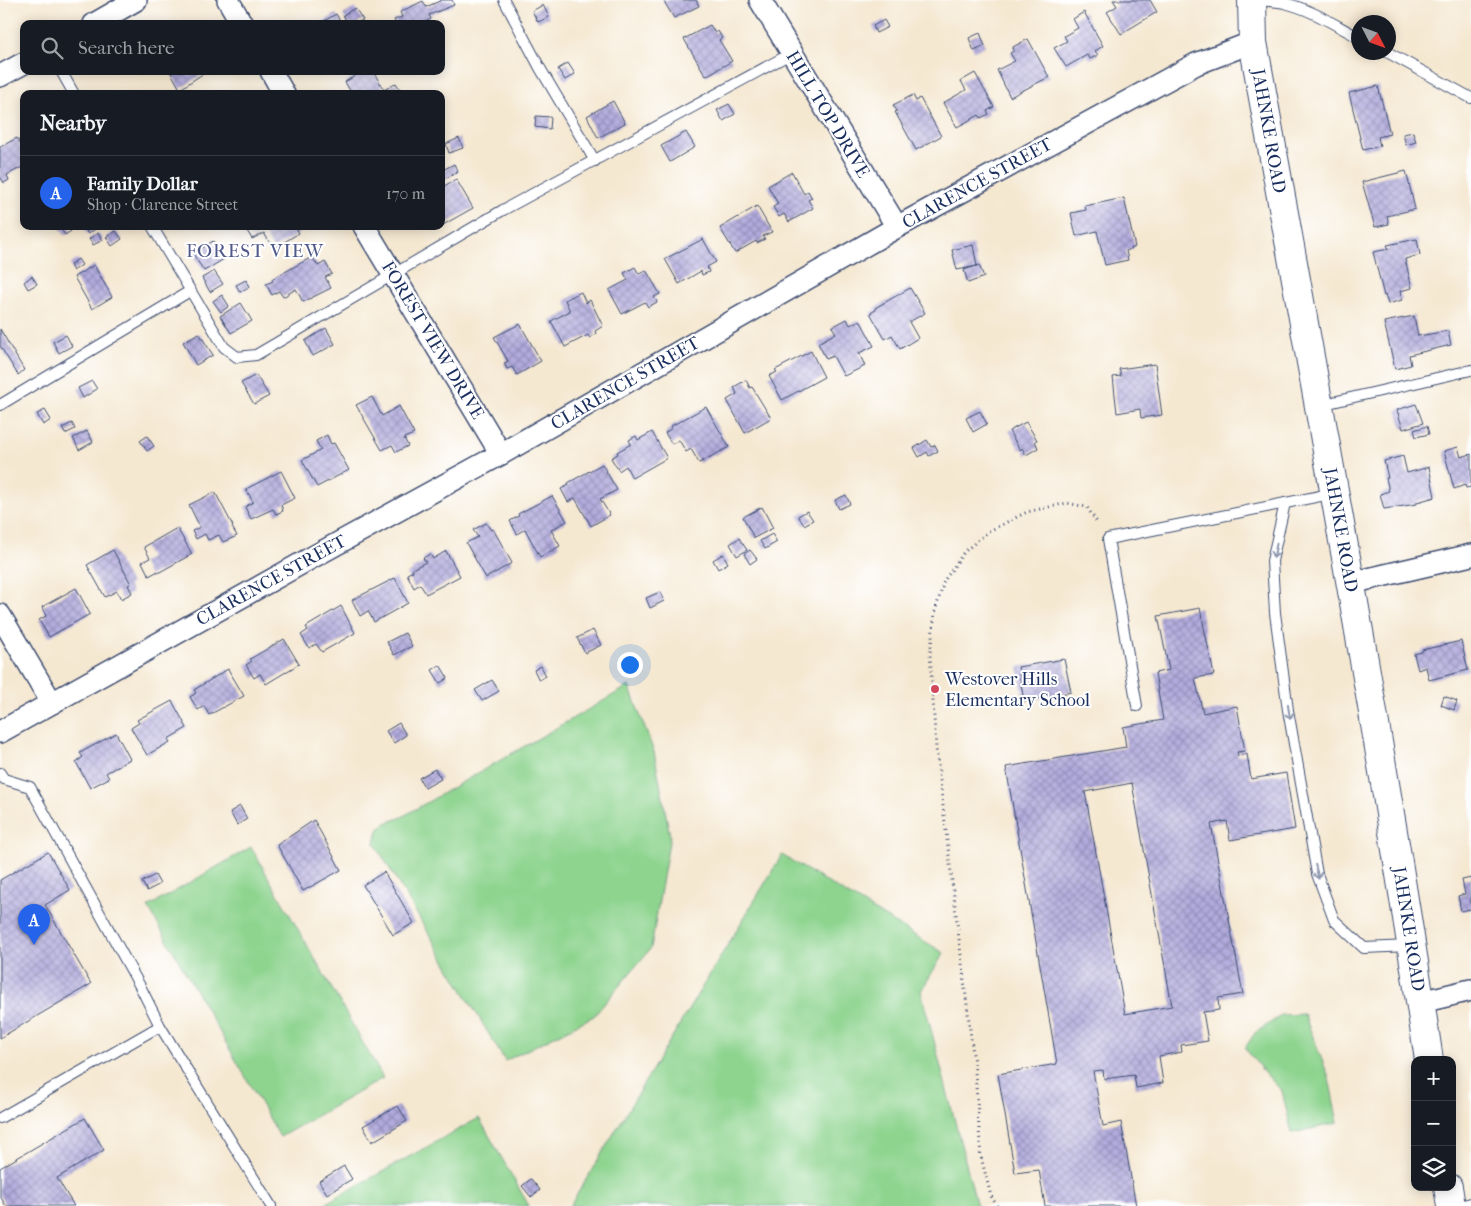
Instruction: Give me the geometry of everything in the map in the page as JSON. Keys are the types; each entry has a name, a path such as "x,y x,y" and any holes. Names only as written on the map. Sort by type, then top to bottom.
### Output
{"main road":[{"name":"JAHNKE ROAD","path":"1252,0 1253,42 1336,493 1412,946 1428,1056"},
{"path":"1449,1191 1451,1206"}],"street":[{"path":"101,20 136,0"},
{"path":"228,0 240,20"},
{"name":"HILL TOP DRIVE","path":"760,0 897,227"},
{"name":"CLARENCE STREET","path":"0,732 501,454 897,227 1196,64 1253,42"},
{"path":"0,76 20,65"},
{"path":"273,75 282,90"},
{"name":"FOREST VIEW DRIVE","path":"366,230 501,454"},
{"path":"1351,584 1471,555"},
{"path":"0,615 52,703"},
{"path":"1421,1002 1471,990"}],"lane":[{"path":"504,0 540,68 595,161"},
{"path":"1257,0 1283,2 1298,7 1351,34"},
{"path":"154,230 224,347 236,357 256,354 503,210 792,53"},
{"path":"1396,57 1471,98"},
{"path":"63,75 72,90"},
{"path":"0,405 190,291"},
{"path":"1319,405 1471,370"},
{"path":"1137,706 1108,539 1336,493"},
{"path":"1285,503 1272,561 1273,597 1288,710 1317,874 1334,920 1364,948 1412,946"},
{"path":"0,773 4,779 30,787 160,1026 271,1206"},
{"path":"0,1118 160,1026"},
{"path":"1460,1206 1471,1203"}],"path":[{"path":"997,1206 991,1196 981,1157 975,1071 936,748 930,654 935,612 944,582 964,552 989,531 1027,512 1067,503 1087,507 1108,539"}],"green space":[{"path":"629,686 654,752 670,836 651,948 594,1016 505,1061 375,844 378,830 386,823 400,818"},
{"path":"251,847 383,1078 280,1137 148,907"},
{"path":"782,855 944,953 921,991 977,1206 570,1206"},
{"path":"1304,1014 1329,1078 1338,1123 1292,1133 1282,1091 1245,1048 1255,1033 1282,1015"},
{"path":"479,1118 529,1206 328,1206 326,1203"}],"building":[{"path":"442,0 452,0 454,5 429,15 431,19 429,20 394,20 402,17 400,12 423,1 426,7"},
{"path":"663,0 696,0 699,6 674,18"},
{"path":"1113,0 1150,0 1157,12 1121,34 1107,12 1117,6"},
{"path":"543,5 549,17 538,22 532,11"},
{"path":"355,8 363,20 346,20 343,15"},
{"path":"1084,12 1103,46 1095,51 1098,55 1090,59 1087,55 1066,67 1054,48 1067,41 1064,36 1078,28 1073,19"},
{"path":"336,14 340,20 326,20"},
{"path":"884,20 888,27 876,33 873,26"},
{"path":"710,25 715,33 718,31 722,38 719,40 732,61 706,76 684,39"},
{"path":"980,33 985,46 974,51 969,38"},
{"path":"1028,39 1049,77 1010,97 997,70 1015,61 1010,53 1014,51 1013,47"},
{"path":"568,63 575,74 565,80 558,69"},
{"path":"975,73 994,107 987,111 989,114 981,118 979,115 957,127 943,103 966,90 961,81"},
{"path":"172,75 201,75 180,89"},
{"path":"356,75 375,75 384,90 350,90 345,82"},
{"path":"396,83 400,90 384,90"},
{"path":"1378,86 1390,134 1378,137 1380,146 1363,150 1349,93"},
{"path":"913,95 916,101 920,98 941,136 916,150 893,105"},
{"path":"613,101 625,123 598,138 587,116"},
{"path":"729,104 735,114 723,121 717,110"},
{"path":"536,116 551,117 550,129 535,127"},
{"path":"686,132 695,147 670,162 661,146"},
{"path":"1413,132 1416,142 1406,145 1403,134"},
{"path":"17,138 20,143 20,168 7,175 9,180 4,183 0,179 0,147"},
{"path":"459,138 463,148 449,153 446,144"},
{"path":"454,164 458,172 445,178 445,169"},
{"path":"1406,171 1415,209 1387,216 1389,224 1375,227 1362,182"},
{"path":"792,172 804,194 808,191 812,198 808,200 813,208 789,222 784,214 779,217 773,207 778,204 768,186"},
{"path":"456,179 473,208 445,224 445,186"},
{"path":"1124,198 1135,247 1126,251 1128,260 1105,265 1097,231 1076,236 1071,213 1086,210 1085,206"},
{"path":"757,206 772,232 763,236 765,239 757,243 756,241 735,253 720,228"},
{"path":"61,230 70,230 71,231 65,235"},
{"path":"86,230 94,230 88,234"},
{"path":"246,230 297,230 299,233 273,249 264,233 252,239"},
{"path":"116,231 122,239 112,246 106,237"},
{"path":"98,233 103,240 93,245 89,239"},
{"path":"703,239 716,262 707,267 709,272 702,275 701,271 679,284 665,259"},
{"path":"1417,239 1420,255 1405,259 1412,288 1400,291 1402,300 1388,304 1384,296 1373,252 1389,249 1387,245"},
{"path":"213,241 224,259 204,271 193,254"},
{"path":"973,245 977,266 957,270 952,250"},
{"path":"312,257 318,266 325,262 332,274 325,277 331,288 303,302 296,289 283,297 279,291 272,295 266,284"},
{"path":"78,259 82,265 73,271 70,265"},
{"path":"94,265 112,297 92,309 74,277"},
{"path":"979,265 984,277 968,283 964,270"},
{"path":"635,267 639,274 646,270 660,294 654,297 657,302 648,307 645,302 622,314 609,290 628,280 624,273"},
{"path":"214,271 223,284 210,292 202,278"},
{"path":"32,276 37,284 28,289 24,282"},
{"path":"246,280 249,287 240,292 236,285"},
{"path":"910,288 925,313 909,322 918,338 900,349 892,335 885,339 870,313 876,310 875,308"},
{"path":"581,292 586,303 590,300 603,326 595,331 596,334 590,338 588,335 565,347 551,321 570,311 565,300"},
{"path":"222,295 229,306 221,312 213,301"},
{"path":"241,303 252,321 231,333 220,316"},
{"path":"1414,316 1418,336 1448,331 1451,345 1409,355 1411,365 1395,369 1384,322"},
{"path":"847,319 850,325 860,320 874,346 859,353 865,366 844,376 833,356 826,359 818,343 836,333 832,327"},
{"path":"520,324 541,361 517,375 512,367 507,369 504,363 508,361 494,337"},
{"path":"326,328 335,344 313,356 305,341"},
{"path":"0,329 24,370 18,375 0,346"},
{"path":"199,333 213,355 196,365 183,342"},
{"path":"66,335 72,346 59,353 53,342"},
{"path":"811,351 824,377 782,400 769,376 777,372 775,370"},
{"path":"1155,364 1162,415 1141,418 1140,409 1117,413 1113,377 1121,376 1119,369"},
{"path":"256,375 269,396 254,404 241,383"},
{"path":"746,380 771,418 745,433 727,400 737,394 734,387"},
{"path":"92,381 97,389 83,398 78,388"},
{"path":"372,397 382,416 399,406 414,434 404,438 408,446 396,452 392,445 382,450 356,405"},
{"path":"1416,404 1423,423 1403,429 1397,410"},
{"path":"706,407 729,447 699,463 691,449 686,452 679,440 672,444 665,433 672,428 671,426"},
{"path":"45,410 51,420 43,425 37,414"},
{"path":"980,411 987,424 973,432 966,418"},
{"path":"1026,422 1037,440 1035,441 1038,448 1026,455 1022,448 1020,450 1009,431"},
{"path":"72,423 75,429 65,434 62,428"},
{"path":"1427,426 1429,434 1416,437 1414,430"},
{"path":"87,431 93,442 79,450 73,438"},
{"path":"652,432 667,458 632,478 626,466 619,471 611,458 631,444 629,440 636,436 638,440"},
{"path":"327,435 331,444 334,443 349,470 317,487 302,460 321,450 316,441"},
{"path":"147,436 154,446 147,451 140,441"},
{"path":"927,440 931,447 935,445 938,451 929,456 927,452 919,457 914,448"},
{"path":"1458,447 1461,457 1471,454 1471,487 1466,488 1465,485 1454,489 1444,451"},
{"path":"1403,456 1407,473 1429,467 1435,497 1417,502 1417,504 1384,509 1380,494 1389,491 1384,461"},
{"path":"602,464 617,490 600,499 610,515 591,526 575,498 568,502 561,489"},
{"path":"281,471 295,498 281,505 283,511 276,514 273,509 251,519 245,507 253,502 246,489"},
{"path":"215,492 237,536 223,542 219,535 208,540 205,534 196,539 192,531 200,527 189,505"},
{"path":"846,495 850,504 839,509 835,500"},
{"path":"552,496 567,521 551,530 560,546 540,557 525,529 517,534 510,521 519,516 518,514"},
{"path":"762,507 773,528 754,538 743,517"},
{"path":"807,511 813,520 804,525 798,516"},
{"path":"486,523 491,530 493,529 512,563 486,578 466,543 478,537 473,530"},
{"path":"177,528 192,554 149,576 142,562 150,558 144,547"},
{"path":"772,534 777,542 765,549 760,541"},
{"path":"739,538 747,550 737,556 730,544"},
{"path":"113,550 131,584 128,585 132,593 121,599 117,591 105,597 87,565"},
{"path":"750,550 757,559 750,564 744,554"},
{"path":"446,551 460,576 426,594 420,584 414,588 407,574 413,571 412,569 426,562 423,558 430,554 433,559"},
{"path":"723,554 728,563 718,569 713,560"},
{"path":"395,578 408,603 374,622 368,611 360,616 352,600"},
{"path":"76,588 90,614 49,637 39,620 46,616 42,607"},
{"path":"660,592 664,601 650,608 646,598"},
{"path":"341,606 355,633 322,652 316,644 309,648 301,635 308,630 306,627"},
{"path":"1200,608 1214,675 1195,678 1203,713 1237,706 1245,751 1237,752 1238,756 1247,754 1251,779 1286,773 1295,829 1230,840 1227,821 1211,824 1243,994 1218,998 1219,1010 1203,1012 1208,1041 1181,1045 1182,1052 1159,1056 1163,1083 1136,1088 1134,1075 1104,1079 1103,1070 1093,1071 1103,1126 1121,1122 1136,1206 1045,1206 1039,1170 1015,1173 998,1074 1057,1064 1006,767 1126,747 1123,727 1163,720 1155,673 1169,670 1158,616","holes":["1132,783 1172,1006 1125,1014 1085,792"]},
{"path":"593,630 601,645 585,653 577,638"},
{"path":"405,633 412,646 394,655 387,642"},
{"path":"284,639 299,664 266,684 260,674 254,678 246,665 252,661 250,659"},
{"path":"1461,641 1468,670 1429,680 1426,667 1418,670 1414,654 1422,652 1422,650"},
{"path":"1064,659 1071,692 1024,701 1018,667"},
{"path":"440,665 448,678 440,683 432,670"},
{"path":"541,666 546,676 539,680 534,670"},
{"path":"228,669 244,696 209,715 204,706 198,710 190,697 196,693 194,690"},
{"path":"492,680 499,691 482,701 475,690"},
{"path":"1444,696 1457,701 1454,710 1441,705"},
{"path":"172,701 187,728 168,739 170,742 147,755 131,728 139,723 137,720"},
{"path":"399,723 406,735 394,743 386,731"},
{"path":"116,733 130,759 106,773 109,778 90,788 76,762 83,757 80,753"},
{"path":"435,769 441,779 425,788 419,778"},
{"path":"240,806 247,819 237,825 230,812"},
{"path":"314,820 341,870 303,891 277,845"},
{"path":"48,852 70,890 45,905 91,984 0,1038 0,880"},
{"path":"384,872 414,923 393,935 363,885"},
{"path":"155,875 160,884 147,891 142,882"},
{"path":"1471,878 1471,909 1461,911 1458,896 1465,894 1462,880"},
{"path":"398,1106 407,1121 372,1142 363,1126"},
{"path":"85,1118 104,1150 57,1178 74,1206 6,1206 0,1196 0,1168"},
{"path":"344,1166 352,1179 327,1194 319,1181"},
{"path":"531,1179 540,1190 531,1197 522,1186"}],"place":[{"name":"Westover Hills Elementary School","path":"935,689"},
{"name":"Family Dollar","path":"34,945"}],"district":[{"name":"FOREST VIEW","path":"255,250"}]}
